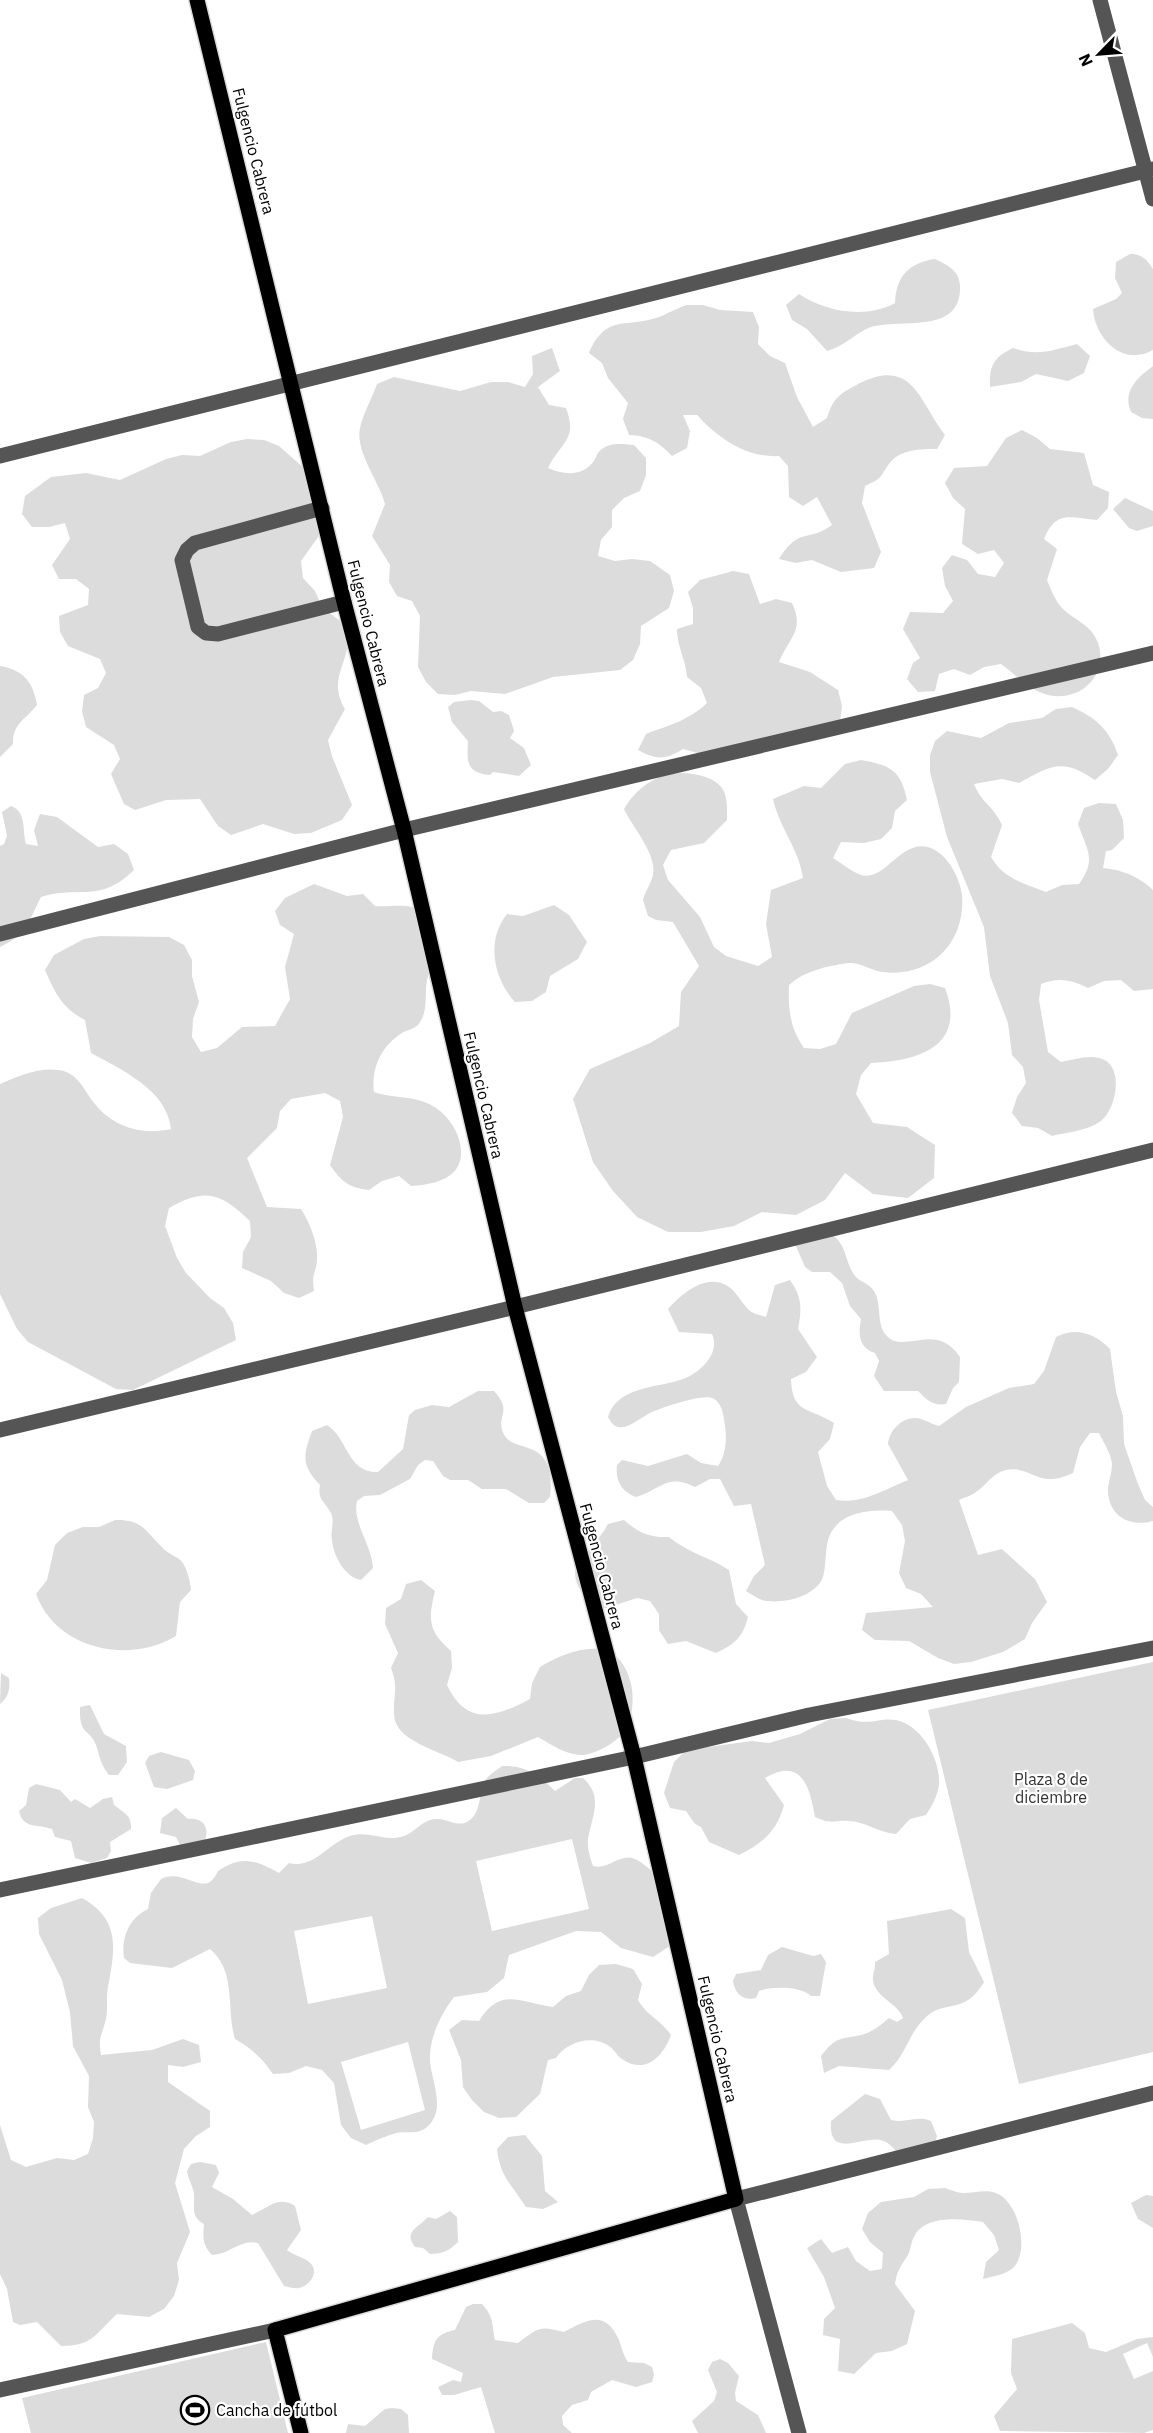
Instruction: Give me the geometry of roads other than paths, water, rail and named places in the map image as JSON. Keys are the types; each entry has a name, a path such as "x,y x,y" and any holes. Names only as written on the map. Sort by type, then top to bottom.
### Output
{"main road":[{"name":"Fulgencio Cabrera","path":"197,0 293,383 344,602 404,830 515,1307 634,1757 736,2199"},
{"path":"302,2433 275,2330 736,2199"}],"street":[{"path":"1100,0 1149,170 1153,199"},
{"path":"0,456 1149,170"},
{"path":"322,508 195,543 187,550 182,560 198,627 206,633 218,634 344,602"},
{"path":"0,934 404,830 1153,653"},
{"path":"0,1430 515,1307 1153,1150"},
{"path":"0,1890 634,1757 809,1715 1153,1648"},
{"path":"799,2433 736,2199 1153,2093"},
{"path":"0,2390 275,2330"}],"place":[{"name":"Cancha de fútbol","path":"195,2410"}],"park label":[{"name":"Plaza 8 de diciembre","path":"1051,1788"}]}
